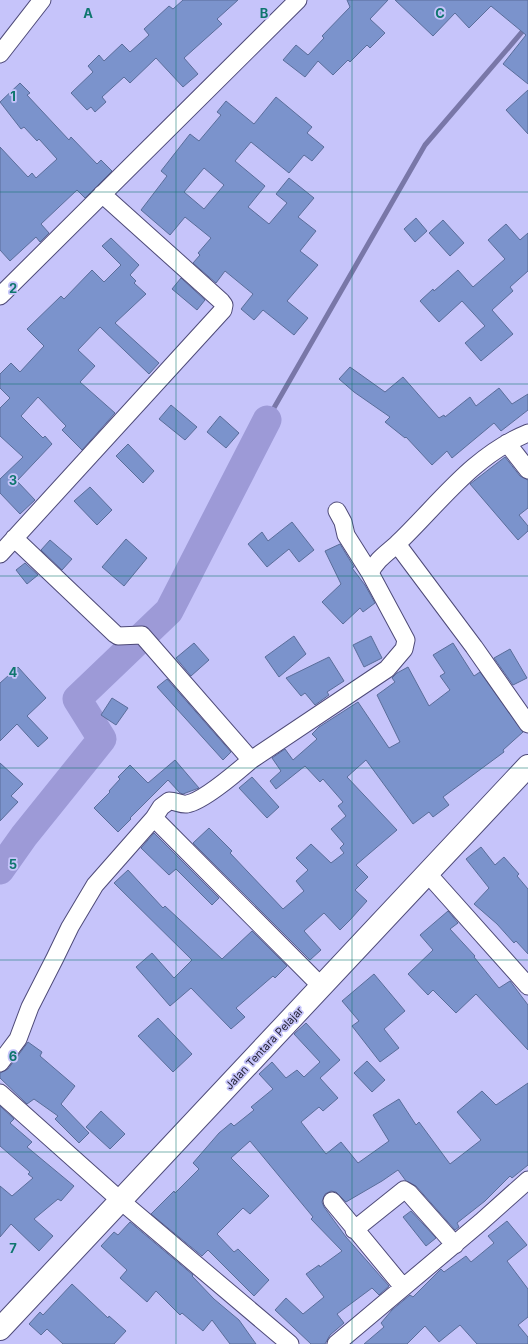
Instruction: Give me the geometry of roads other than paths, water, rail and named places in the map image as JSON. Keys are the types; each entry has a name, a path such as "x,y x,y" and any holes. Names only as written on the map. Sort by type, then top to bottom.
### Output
{"highway":[{"name":"Jalan Tentara Pelajar","path":"0,1329 528,766"}],"street":[{"path":"0,54 42,0"},
{"path":"0,296 298,0"},
{"path":"0,554 223,310 224,305 221,300 102,194"},
{"path":"370,573 376,562 397,544 464,474 492,452 528,433"},
{"path":"507,443 528,470"},
{"path":"0,1062 18,1040 30,1007 70,927 95,885 154,818 161,807 169,801 190,804 203,796 236,773 251,760 387,668 404,649 406,640 370,573 346,535 343,522 337,511"},
{"path":"14,538 115,634 118,636 143,636 251,760"},
{"path":"397,544 474,647 528,724"},
{"path":"154,818 322,987"},
{"path":"428,874 527,983"},
{"path":"0,1093 121,1201 290,1344"},
{"path":"336,1344 455,1244 528,1180"},
{"path":"354,1230 404,1190 409,1192 455,1244"},
{"path":"332,1201 354,1230 403,1287"}],"waterway":[{"path":"267,420 425,145 528,25"},
{"path":"0,870 24,836 102,739 77,699 169,611 267,420"}]}
